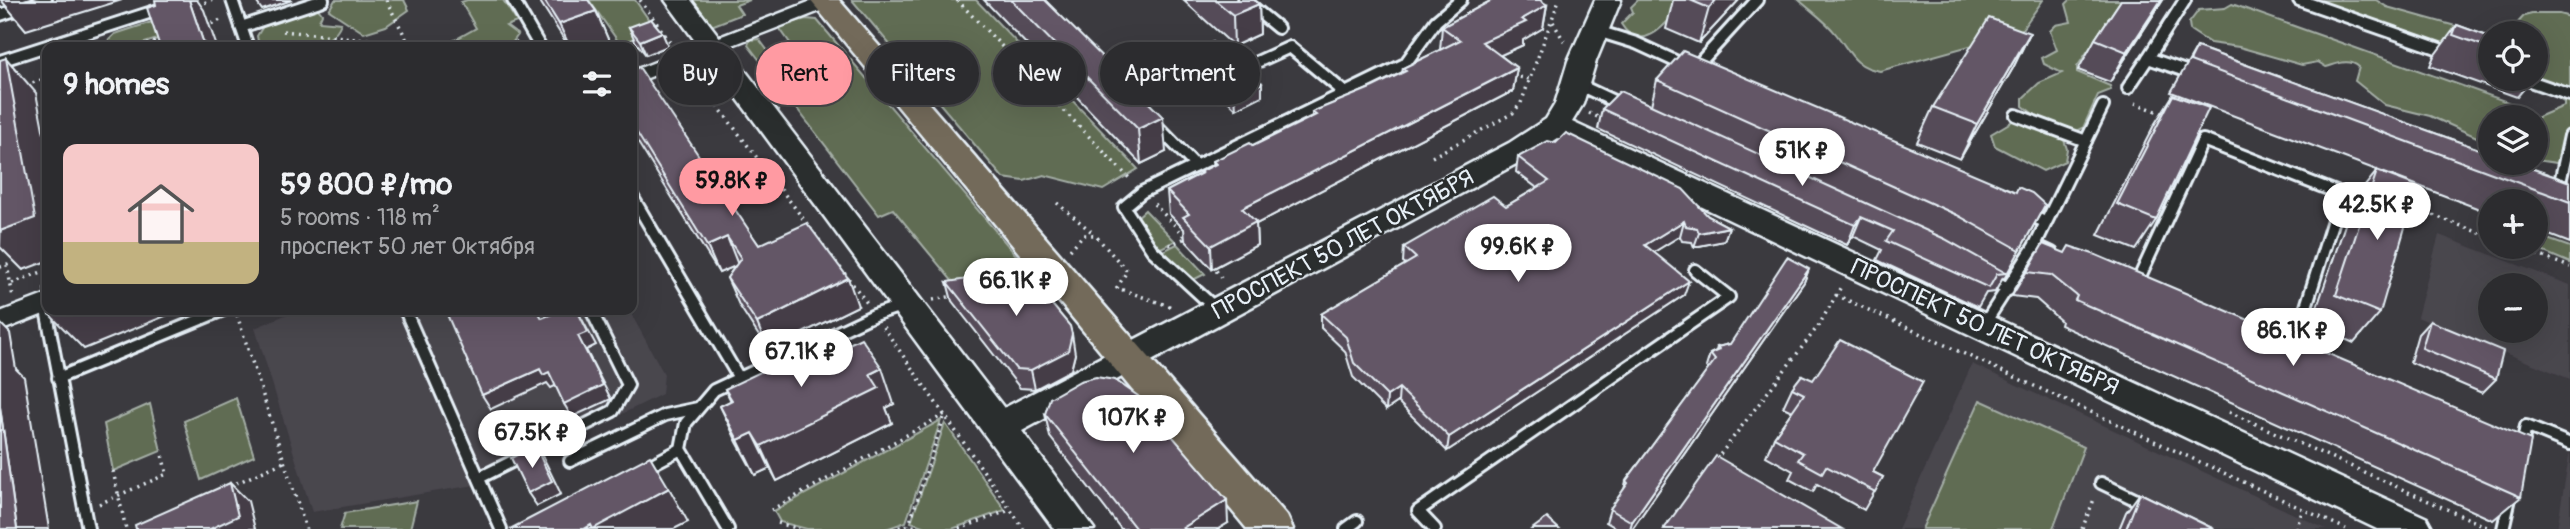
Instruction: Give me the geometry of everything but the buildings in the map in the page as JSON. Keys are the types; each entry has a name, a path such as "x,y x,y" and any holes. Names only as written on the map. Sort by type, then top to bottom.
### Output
{"main road":[{"path":"825,1 1272,529"}],"street":[{"path":"678,0 708,42"},
{"path":"1567,104 1607,0"},
{"path":"721,42 825,1"},
{"path":"637,76 658,68"},
{"path":"742,87 1075,529"},
{"name":"ПРОСПЕКТ 50 ЛЕТ ОКТЯБРЯ","path":"999,427 1519,150 1567,104 1983,326 2414,529"},
{"path":"8,319 42,306"}],"lane":[{"path":"0,15 46,0"},
{"path":"232,0 246,42"},
{"path":"241,27 323,0"},
{"path":"513,0 537,42"},
{"path":"1244,0 1278,28"},
{"path":"1211,314 1133,228 1124,207 1142,192 1195,165 1405,64 1436,21 1461,0"},
{"path":"1694,69 1758,0"},
{"path":"2128,88 2185,0"},
{"path":"2299,0 2465,58"},
{"path":"67,42 168,7"},
{"path":"1594,30 1636,43 1706,74"},
{"path":"1260,61 1290,47 1344,92"},
{"path":"0,60 42,49"},
{"path":"2148,58 2214,81"},
{"path":"2548,87 2570,95"},
{"path":"1567,104 1638,112"},
{"path":"1983,326 2035,245 2103,106"},
{"path":"2016,115 2086,141"},
{"path":"1147,117 1195,165"},
{"path":"2556,204 2570,136"},
{"path":"2134,289 2203,140 2342,194 2290,358"},
{"path":"637,205 739,378"},
{"path":"2020,211 2045,222"},
{"path":"2035,245 2060,256"},
{"path":"1435,529 1418,511 1729,297 1695,270"},
{"path":"1977,270 2008,289"},
{"path":"2122,284 2146,295"},
{"path":"728,529 681,449 686,423 714,390 874,315 907,305"},
{"path":"48,315 88,529"},
{"path":"58,377 211,315"},
{"path":"407,315 501,529"},
{"path":"479,478 613,411 628,385 593,315"},
{"path":"2278,352 2303,363"},
{"path":"570,461 665,415 698,408"},
{"path":"2503,529 2526,426 2570,444"},
{"path":"623,479 681,449"},
{"path":"2507,450 2517,468"},
{"path":"2101,482 2161,512"},
{"path":"1346,529 1357,521"}],"path":[{"path":"386,0 408,42"},
{"path":"640,0 670,42"},
{"path":"957,0 1194,246"},
{"path":"1433,157 1513,113 1521,103 1531,80 1559,0"},
{"path":"201,27 237,15"},
{"path":"241,27 392,42"},
{"path":"155,42 164,39"},
{"path":"1503,75 1531,80"},
{"path":"24,86 42,80"},
{"path":"1567,104 1606,121"},
{"path":"718,105 826,246 1024,529"},
{"path":"1057,203 1095,235 1127,271 1117,288 1211,314"},
{"path":"1052,270 1083,235 1095,235"},
{"path":"2548,259 2570,267"},
{"path":"1209,262 1217,270"},
{"path":"0,267 7,265 12,283 8,319"},
{"path":"12,283 42,272"},
{"path":"907,305 962,294"},
{"path":"1836,295 2303,509 2333,526 2346,529"},
{"path":"1713,465 1832,304"},
{"path":"237,315 306,529"},
{"path":"2222,409 2492,529"},
{"path":"771,510 945,414"},
{"path":"909,525 945,414"},
{"path":"118,495 167,474 161,450"},
{"path":"223,490 284,462"},
{"path":"113,471 126,529"},
{"path":"2082,529 2101,482"},
{"path":"1664,529 1680,508"},
{"path":"2296,529 2303,509"},
{"path":"959,529 1010,510"},
{"path":"778,523 799,529"},
{"path":"892,529 909,525 924,529"}],"shaded area":[{"path":"2439,235 2478,250 2478,259 2502,259 2539,273 2478,273 2478,342 2417,317"},
{"path":"2548,277 2570,285 2570,379 2481,343 2548,343"},
{"path":"285,315 632,315 664,374 662,394 481,484 312,512 255,328"},
{"path":"1972,364 2326,529 1898,529"},
{"path":"2570,450 2570,529 2557,529"}],"green space":[{"path":"335,0 404,0 409,10 386,26 364,33 329,10"},
{"path":"503,0 517,22 506,26 518,35 513,42 451,42 476,28 461,2"},
{"path":"589,0 635,0 656,30 619,42"},
{"path":"685,0 750,0 736,5 742,14 706,28"},
{"path":"852,0 976,0 1016,42 993,42 993,105 1077,105 1138,169 1103,190 1044,175 1024,181 1003,178 941,105 979,105 979,42 888,42"},
{"path":"1638,0 1687,0 1656,32 1638,38 1629,34 1621,24 1633,12 1631,7"},
{"path":"1799,0 2043,0 2020,32 1880,71 1859,63 1832,29"},
{"path":"2070,0 2122,0 2077,67 2077,72 2110,86 2111,90 2098,95 2083,128 2077,131 2040,119 2023,106 2023,98 2039,83 2062,73 2044,64 2042,58 2057,50 2050,31 2056,25 2071,22 2066,4"},
{"path":"2304,0 2376,0 2387,7 2463,28 2478,49 2478,62"},
{"path":"2232,4 2516,105 2478,105 2478,138 2430,116 2385,105 2355,81 2359,67 2355,64 2343,62 2326,67 2318,62 2302,65 2239,47 2210,43 2190,30 2189,23 2199,10 2225,8"},
{"path":"316,6 322,14 319,21 341,23 335,33 322,42 258,42 257,36 265,23"},
{"path":"2559,14 2570,17 2570,165 2548,162 2548,113 2564,106 2564,102 2548,91 2548,21 2519,21 2524,16"},
{"path":"161,19 167,36 148,42 107,42 115,34"},
{"path":"806,19 817,20 836,42 789,42 778,26"},
{"path":"759,39 761,42 756,42 756,55 748,45 750,40"},
{"path":"852,61 866,78 866,105 889,105 1032,274 957,287 893,209 879,215 794,105 852,105"},
{"path":"2016,119 2063,137 2067,149 2065,161 2043,171 1995,146 1991,134"},
{"path":"1145,210 1175,241 1157,250 1135,219"},
{"path":"2548,239 2570,247 2570,263 2548,254"},
{"path":"1177,244 1205,274 1187,283 1159,253"},
{"path":"236,398 254,456 201,480 184,421"},
{"path":"1980,400 2084,447 2053,529 1922,529"},
{"path":"150,404 161,451 113,471 104,424"},
{"path":"941,420 906,522 886,529 807,529 780,522 774,511"},
{"path":"945,423 1005,510 952,529 931,529 911,522"},
{"path":"417,501 410,529 340,529 345,513"}]}
